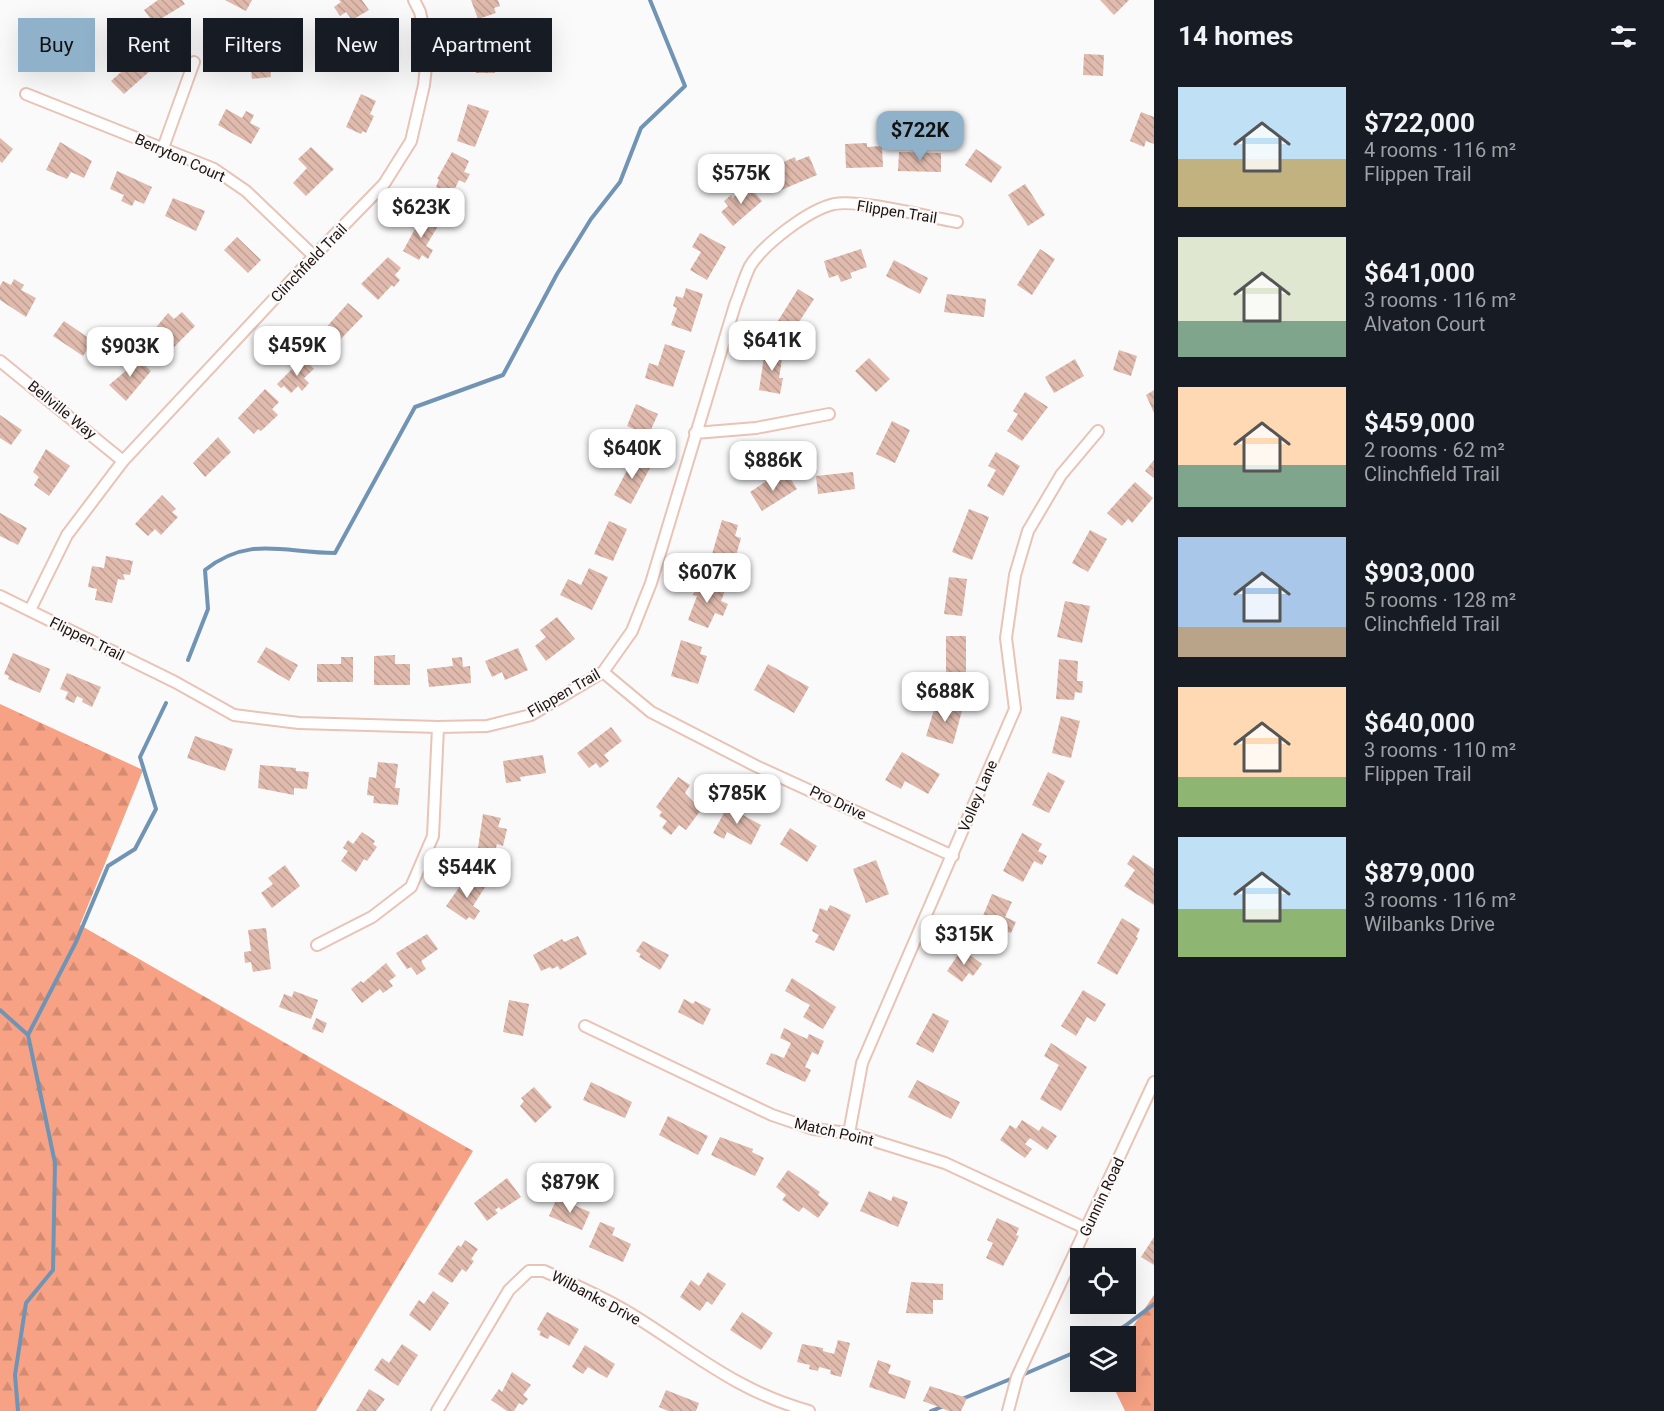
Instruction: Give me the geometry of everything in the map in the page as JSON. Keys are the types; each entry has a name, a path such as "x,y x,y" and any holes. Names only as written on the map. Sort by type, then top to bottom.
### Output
{"street":[{"name":"Clinchfield Trail","path":"30,610 67,535 123,461 384,184 411,141 424,85 428,48 420,12 414,0"},
{"path":"163,148 194,62"},
{"name":"Berryton Court","path":"26,94 214,170 246,191 314,256"},
{"name":"Flippen Trail","path":"0,596 234,715 299,723 438,727 488,726 531,715 603,672 632,631 651,583 695,433 735,305 750,266 776,237 834,204 870,206 957,222"},
{"name":"Bellville Way","path":"0,360 123,461"},
{"path":"695,433 756,428 830,414"},
{"name":"Volley Lane","path":"849,1133 862,1063 1015,709 1006,638 1015,575 1028,531 1060,475 1098,431"},
{"name":"Pro Drive","path":"603,672 662,717 756,766 953,856"},
{"path":"317,945 372,917 411,887 433,836 438,727"},
{"name":"Match Point","path":"585,1026 772,1115 813,1129 849,1133 945,1163 1087,1229"},
{"name":"Gunnin Road","path":"1008,1411 1017,1377 1154,1082"},
{"name":"Wilbanks Drive","path":"437,1411 509,1290 529,1271 544,1271 621,1309 731,1380 775,1402 809,1411"}],"green space":[{"path":"0,704 143,770 80,925 473,1151 316,1411 0,1411"},
{"path":"1154,1295 1154,1411 1125,1411 1116,1392 1136,1392 1136,1326 1133,1326"}],"building":[{"path":"158,0 182,0 185,4 162,18 150,18 144,10"},
{"path":"225,0 252,0 246,11"},
{"path":"339,0 362,0 369,10 355,18 350,18 346,12 340,16 334,7 341,2"},
{"path":"471,0 498,0 500,6 494,8 496,13 478,18"},
{"path":"1100,0 1129,0 1114,15"},
{"path":"1084,54 1104,55 1103,76 1083,75"},
{"path":"121,72 149,72 124,94 111,81"},
{"path":"251,72 270,72 271,77 252,79"},
{"path":"361,94 376,101 370,114 374,116 366,133 363,131 361,134 346,127"},
{"path":"468,104 489,111 475,147 457,141"},
{"path":"226,109 242,118 246,111 254,115 250,123 260,128 251,144 218,125"},
{"path":"1141,112 1154,117 1154,144 1146,141 1144,147 1130,141"},
{"path":"0,138 13,149 2,163 0,161"},
{"path":"60,142 92,161 84,178 71,172 67,179 46,170"},
{"path":"867,143 867,147 882,146 883,167 846,168 845,144"},
{"path":"311,147 334,169 306,196 293,183 307,168 298,159"},
{"path":"976,149 1002,167 991,183 965,165"},
{"path":"452,152 469,161 464,172 470,174 465,183 459,180 452,195 436,187 439,179 437,179"},
{"path":"899,152 941,153 941,172 898,171"},
{"path":"809,156 817,175 781,190 772,167 795,157 796,161"},
{"path":"117,171 152,187 144,204 135,200 132,206 121,201 124,195 110,189"},
{"path":"1025,184 1045,215 1028,226 1008,195"},
{"path":"748,185 762,201 733,226 721,212 728,206 724,201 731,195 733,198"},
{"path":"173,198 205,211 196,231 165,216"},
{"path":"422,216 438,226 426,246 433,250 428,259 422,255 419,260 403,251"},
{"path":"700,233 726,247 707,280 690,270 701,252 692,247"},
{"path":"237,237 261,260 248,273 224,250"},
{"path":"861,249 867,267 850,273 852,278 841,282 838,275 829,278 824,261"},
{"path":"1040,249 1055,259 1032,295 1017,285"},
{"path":"388,257 401,268 395,275 400,280 378,300 361,284"},
{"path":"894,260 928,278 920,294 886,276"},
{"path":"14,279 24,285 21,290 36,298 26,317 0,300 0,286 3,281 11,285"},
{"path":"686,288 703,294 691,332 671,325 677,308 673,306 676,296 683,298"},
{"path":"798,289 814,299 791,334 776,324"},
{"path":"947,294 986,299 984,317 944,312"},
{"path":"348,303 363,316 335,345 322,332"},
{"path":"182,312 195,326 167,354 152,338 155,334 153,331 168,313 174,319"},
{"path":"64,321 93,341 83,356 53,336"},
{"path":"665,344 685,351 673,387 645,378 649,363 658,366"},
{"path":"765,350 783,352 779,378 783,378 780,394 759,390"},
{"path":"1119,350 1137,356 1131,376 1113,370"},
{"path":"130,357 134,361 137,358 151,371 126,401 109,385 128,369 123,364"},
{"path":"303,358 314,369 304,378 309,383 302,391 298,386 291,393 284,386 281,388 277,384"},
{"path":"869,358 890,379 876,392 855,371"},
{"path":"1075,359 1084,376 1054,393 1045,377"},
{"path":"265,389 279,402 272,409 278,415 261,431 258,429 254,434 238,418"},
{"path":"1154,390 1154,413 1146,395"},
{"path":"1025,392 1048,407 1022,441 1007,431 1018,414 1013,411"},
{"path":"636,404 658,414 643,447 628,441 634,429 627,426"},
{"path":"0,415 22,430 11,445 0,438"},
{"path":"892,421 910,430 895,463 876,454"},
{"path":"218,437 231,452 205,477 193,463"},
{"path":"46,449 70,466 49,496 34,485 39,477 33,472"},
{"path":"996,452 1020,466 1003,496 987,486 996,470 988,466"},
{"path":"634,457 651,466 631,504 614,495"},
{"path":"1154,460 1154,478 1145,471"},
{"path":"853,472 855,489 818,494 816,476"},
{"path":"788,475 797,489 762,511 750,492 771,478 775,483"},
{"path":"1135,482 1153,498 1132,523 1128,519 1122,526 1107,513"},
{"path":"162,495 176,509 172,512 178,517 161,535 155,529 148,536 135,524"},
{"path":"969,509 989,517 972,560 952,552"},
{"path":"0,513 27,528 18,545 0,536"},
{"path":"722,520 738,525 735,536 741,538 735,559 729,557 727,566 710,561"},
{"path":"609,521 627,529 613,561 594,554"},
{"path":"1090,530 1107,539 1088,572 1072,563"},
{"path":"106,556 133,561 130,575 123,574 125,580 118,579 112,603 95,600 97,589 88,587 92,566 104,568"},
{"path":"589,568 608,577 592,610 560,595 568,579 581,585"},
{"path":"949,577 967,579 962,616 944,614"},
{"path":"699,580 725,591 721,601 728,604 723,616 715,613 708,628 688,620 697,596 693,595"},
{"path":"1065,601 1090,606 1082,643 1057,637"},
{"path":"557,617 575,639 546,661 535,646 546,637 540,630"},
{"path":"946,636 966,636 966,674 946,674"},
{"path":"681,640 702,647 700,654 707,656 698,684 671,676"},
{"path":"266,647 298,665 289,681 257,662"},
{"path":"518,648 528,670 505,680 502,672 492,677 485,661"},
{"path":"13,653 50,669 40,693 8,679 9,676 4,674"},
{"path":"395,655 395,664 410,664 410,685 374,685 374,656"},
{"path":"341,657 353,657 353,682 317,682 317,664 341,664"},
{"path":"462,657 463,667 470,666 471,683 429,687 427,669 453,666 452,658"},
{"path":"1059,659 1078,661 1077,681 1083,681 1082,693 1075,692 1074,700 1056,699"},
{"path":"768,664 809,687 794,713 754,690"},
{"path":"67,673 101,687 92,707 82,702 83,699 77,696 74,703 65,699 68,692 60,689"},
{"path":"944,702 963,707 953,744 926,736 934,710 941,712"},
{"path":"1061,716 1080,721 1071,758 1052,753"},
{"path":"611,727 622,741 604,755 609,761 600,768 596,763 589,768 577,753"},
{"path":"195,736 233,749 225,771 187,758"},
{"path":"902,752 940,774 928,794 905,781 901,789 885,780"},
{"path":"543,755 546,773 520,777 521,781 506,783 503,761"},
{"path":"378,762 398,764 395,788 400,788 398,805 373,803 374,796 367,795 369,777 376,778"},
{"path":"260,765 296,768 296,771 309,772 307,789 294,788 294,795 258,788"},
{"path":"1048,772 1065,781 1049,813 1032,805"},
{"path":"678,777 690,785 685,793 701,810 686,830 679,825 671,835 662,828 667,821 659,816 662,812 656,807"},
{"path":"730,802 744,809 741,814 761,825 751,845 727,832 724,839 713,833"},
{"path":"483,814 501,818 498,827 507,829 503,846 497,844 493,859 477,855"},
{"path":"790,828 817,846 807,862 780,844"},
{"path":"362,832 375,841 373,844 377,847 367,861 364,859 356,872 341,861 348,851 343,848 348,840 353,844"},
{"path":"1022,833 1042,844 1038,851 1047,856 1042,865 1034,861 1023,882 1003,871"},
{"path":"1133,855 1154,869 1154,905 1124,886 1135,870 1127,864"},
{"path":"876,860 889,894 866,903 853,869"},
{"path":"285,865 300,886 272,908 261,893 273,884 268,878"},
{"path":"468,875 485,887 473,906 480,911 474,920 469,917 466,920 446,906"},
{"path":"992,894 1012,902 1005,917 1016,922 1011,933 1002,930 999,937 978,928"},
{"path":"830,905 851,915 834,951 815,942 819,935 812,931 820,908 827,911"},
{"path":"1122,918 1140,929 1136,937 1138,938 1117,975 1097,963"},
{"path":"266,928 271,969 253,972 251,962 245,963 244,952 251,951 248,930"},
{"path":"427,934 438,949 421,961 426,969 417,975 411,967 407,969 396,953"},
{"path":"578,936 587,954 560,970 558,966 541,971 533,955 562,939 564,942"},
{"path":"643,941 669,955 660,970 639,957 641,954 636,951"},
{"path":"962,949 982,964 973,976 969,973 962,982 947,971"},
{"path":"386,963 396,976 389,981 393,986 383,993 380,989 362,1003 351,989 361,981 363,983"},
{"path":"792,978 836,1007 823,1029 803,1017 810,1005 785,991"},
{"path":"1083,990 1106,1004 1095,1022 1087,1017 1076,1036 1061,1026"},
{"path":"294,991 318,1000 311,1019 279,1007 284,994 292,997"},
{"path":"684,999 693,1004 695,1001 711,1009 703,1025 678,1012"},
{"path":"509,1000 529,1004 523,1036 503,1032"},
{"path":"933,1013 949,1021 933,1053 916,1044"},
{"path":"316,1018 327,1023 323,1033 312,1029"},
{"path":"784,1028 807,1039 809,1034 824,1041 818,1055 812,1052 805,1067 811,1070 805,1082 766,1064 771,1053 784,1058 791,1043 780,1038"},
{"path":"1051,1043 1087,1067 1061,1111 1040,1099 1059,1065 1044,1056"},
{"path":"917,1080 960,1102 951,1119 908,1097"},
{"path":"591,1082 632,1102 625,1118 583,1100"},
{"path":"534,1087 552,1107 535,1123 520,1106 524,1101 521,1098"},
{"path":"668,1116 708,1136 698,1155 659,1135"},
{"path":"1022,1120 1039,1131 1042,1126 1057,1136 1047,1150 1030,1138 1025,1144 1032,1149 1025,1158 1000,1140 1010,1125 1016,1129"},
{"path":"720,1137 753,1149 752,1152 764,1158 755,1176 711,1155"},
{"path":"788,1170 820,1192 818,1195 829,1203 818,1218 803,1207 799,1212 782,1200 786,1195 776,1187"},
{"path":"507,1178 521,1197 501,1210 499,1207 495,1210 498,1213 487,1221 474,1203"},
{"path":"869,1191 891,1201 893,1196 908,1202 898,1227 860,1211"},
{"path":"557,1198 590,1212 582,1230 549,1216"},
{"path":"997,1218 1019,1228 1016,1235 1019,1236 1003,1266 986,1258 993,1243 987,1240"},
{"path":"600,1222 615,1228 612,1235 631,1244 623,1262 589,1247"},
{"path":"1154,1237 1154,1265 1141,1257"},
{"path":"465,1240 478,1249 471,1259 474,1261 466,1272 462,1269 452,1283 438,1274 458,1245 461,1247"},
{"path":"708,1272 726,1284 712,1305 707,1301 700,1311 680,1297 691,1280 699,1286"},
{"path":"911,1282 943,1284 943,1300 933,1300 933,1314 906,1313"},
{"path":"433,1291 449,1303 430,1331 409,1315 419,1300 424,1304"},
{"path":"547,1312 579,1329 569,1346 550,1335 548,1339 539,1335 541,1332 537,1329"},
{"path":"742,1312 773,1333 761,1350 730,1330"},
{"path":"838,1340 850,1343 841,1377 830,1374 831,1370 819,1367 818,1371 809,1369 810,1365 797,1362 802,1344 823,1348 823,1351 834,1354"},
{"path":"402,1344 418,1355 398,1386 374,1370 382,1358 389,1363"},
{"path":"585,1345 615,1364 607,1378 588,1367 583,1374 572,1367"},
{"path":"878,1360 891,1365 888,1373 911,1381 905,1399 869,1387"},
{"path":"512,1372 531,1385 523,1395 528,1399 523,1405 519,1403 514,1411 507,1411 491,1400 499,1389 502,1392"},
{"path":"930,1386 967,1398 961,1411 949,1411 923,1401"},
{"path":"369,1389 385,1399 376,1411 356,1411"},
{"path":"666,1390 699,1403 696,1411 668,1411 659,1407"}],"waterway":[{"path":"188,660 208,609 205,570 221,559 252,549 335,553 415,407 503,375 557,274 591,219 620,182 641,128 685,86 650,0"},
{"path":"28,1035 76,942 108,866 135,849 156,809 140,757 166,703"},
{"path":"0,1010 28,1035 55,1163 53,1270 26,1303 15,1375 18,1411"},
{"path":"1125,1326 1154,1304"},
{"path":"1020,1376 1070,1354"},
{"path":"962,1399 1013,1378"},
{"path":"931,1411 944,1406"}]}
